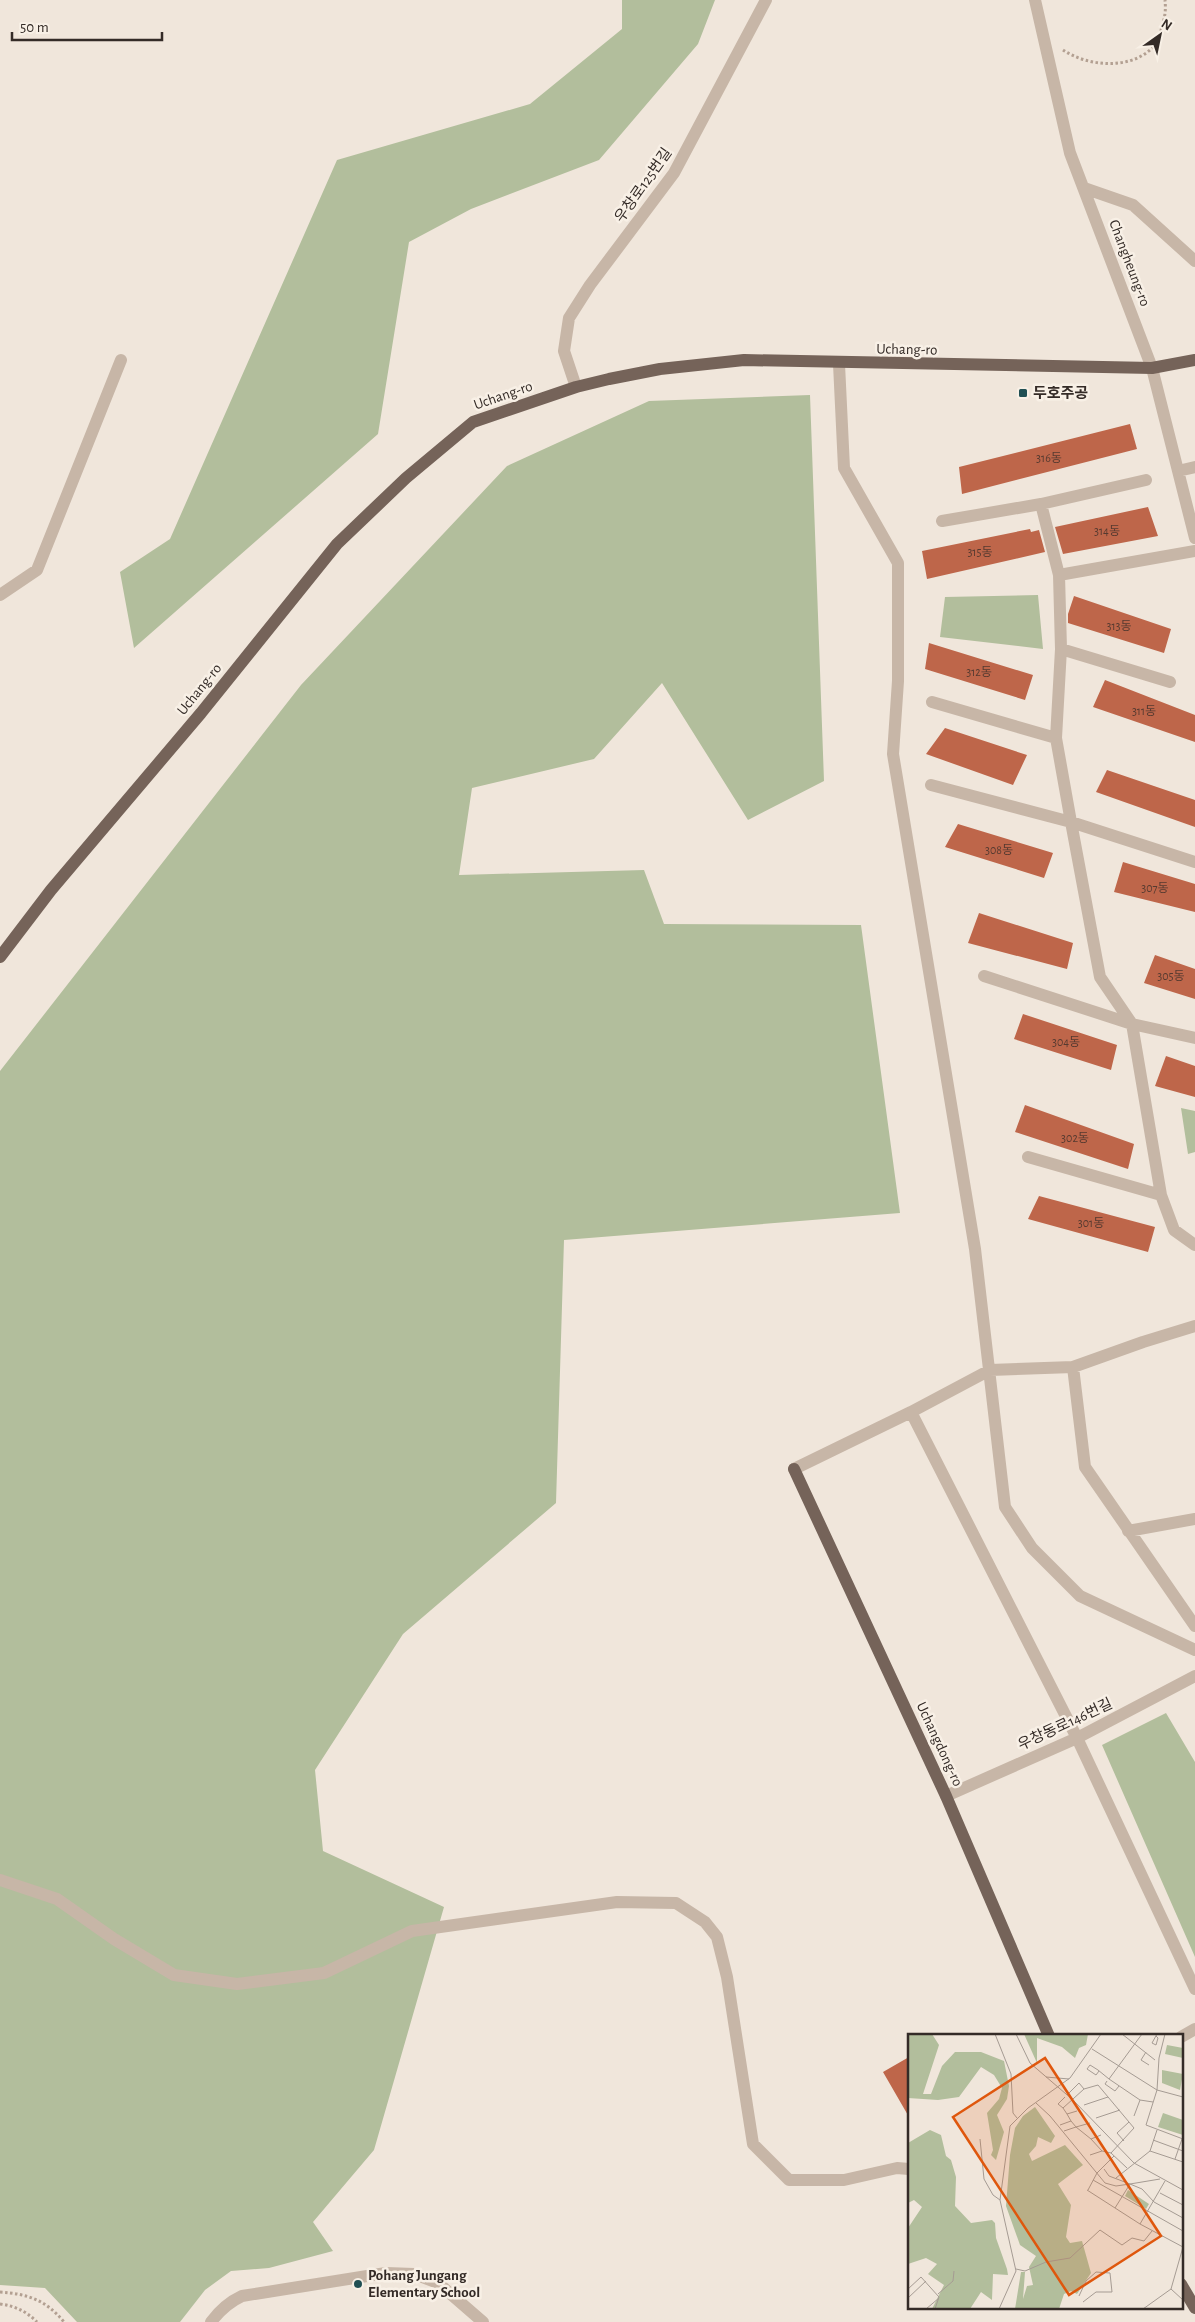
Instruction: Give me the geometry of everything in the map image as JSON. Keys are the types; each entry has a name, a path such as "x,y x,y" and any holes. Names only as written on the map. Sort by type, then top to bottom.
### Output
{"main road":[{"name":"Uchang-ro","path":"0,957 51,890 201,713 337,544 406,478 473,422 576,387 660,369 744,360 839,364 1152,368 1195,360"},
{"name":"Uchangdong-ro","path":"794,1469 946,1796 1048,2034"},
{"path":"1182,2286 1195,2308"}],"street":[{"name":"우창로125번길","path":"576,387 564,351 568,318 590,285 674,173 766,0"},
{"name":"Changheung-ro","path":"1035,0 1070,153 1152,368 1195,538"},
{"path":"1084,188 1133,205 1195,261"},
{"path":"0,594 37,570 121,360"},
{"path":"839,364 844,468 898,564 898,680 893,754 975,1249 1005,1507 1032,1548 1080,1596 1195,1650"},
{"path":"1178,471 1195,468"},
{"path":"942,521 1041,504 1146,480"},
{"path":"1041,504 1059,575 1061,649 1056,738 1100,977 1132,1024 1161,1195 1174,1230 1195,1245"},
{"path":"1059,575 1195,552"},
{"path":"1061,649 1170,682"},
{"path":"932,702 1056,738"},
{"path":"931,784 1071,822 1195,862"},
{"path":"984,976 1132,1024 1195,1038"},
{"path":"1028,1157 1161,1195"},
{"path":"794,1469 911,1412 990,1370 1073,1367 1195,1326"},
{"path":"1073,1367 1084,1467 1195,1626"},
{"path":"911,1412 1077,1738 1195,1989"},
{"path":"1128,1531 1195,1519"},
{"name":"우창동로146번길","path":"946,1796 1077,1738 1195,1676"},
{"path":"0,1880 57,1899 114,1939 174,1975 237,1984 324,1973 412,1931 617,1902 676,1903 705,1922 717,1937 727,1977 753,2144 789,2180 844,2180 897,2168 908,2170"},
{"path":"1182,2036 1195,2029"},
{"path":"211,2322 224,2306 242,2296 386,2273 414,2274 438,2283 483,2322"}],"path":[{"path":"1043,37 1072,55 1100,64 1119,63 1141,56 1152,50 1158,40 1166,14 1165,0"},
{"path":"0,2292 34,2297 56,2313 64,2322"},
{"path":"0,2304 12,2306 25,2312 37,2322"}],"green space":[{"path":"622,0 715,0 698,44 599,160 471,209 409,242 378,434 134,648 120,572 170,539 337,160 530,104 622,29"},
{"path":"810,395 824,781 748,820 662,683 594,759 472,788 459,875 644,870 664,924 861,925 900,1213 564,1240 556,1503 403,1634 315,1770 323,1851 444,1907 374,2150 313,2222 333,2251 269,2268 231,2271 205,2290 180,2322 77,2322 45,2288 0,2285 0,1071 301,685 507,466 649,401"},
{"path":"1038,595 1043,649 940,637 945,597"},
{"path":"1181,1108 1195,1111 1195,1152 1188,1154"},
{"path":"1166,1713 1195,1762 1195,1957 1102,1745"}],"building":[{"path":"1130,424 1137,449 962,494 959,467"},
{"path":"1148,507 1158,536 1063,554 1055,527"},
{"path":"1030,529 1031,532 1039,530 1045,552 927,579 922,551"},
{"path":"1074,596 1171,629 1164,653 1068,623 1068,614"},
{"path":"929,643 1033,675 1025,700 925,669"},
{"path":"1105,680 1195,715 1195,742 1093,707"},
{"path":"945,728 1027,755 1013,785 926,754"},
{"path":"1107,770 1195,800 1195,827 1096,792"},
{"path":"958,824 1053,853 1044,878 945,847"},
{"path":"1123,862 1195,884 1195,912 1114,892"},
{"path":"979,913 1073,943 1067,969 968,943"},
{"path":"1155,955 1195,969 1195,999 1144,983"},
{"path":"1023,1014 1117,1045 1111,1070 1014,1039"},
{"path":"1166,1056 1195,1066 1195,1097 1155,1086"},
{"path":"1025,1105 1134,1144 1128,1169 1015,1132"},
{"path":"1039,1196 1155,1227 1148,1252 1028,1219"},
{"path":"908,2058 908,2115 883,2072"}],"place":[{"name":"두호주공","path":"1023,393"},
{"name":"Pohang Jungang Elementary School","path":"358,2284"}]}
